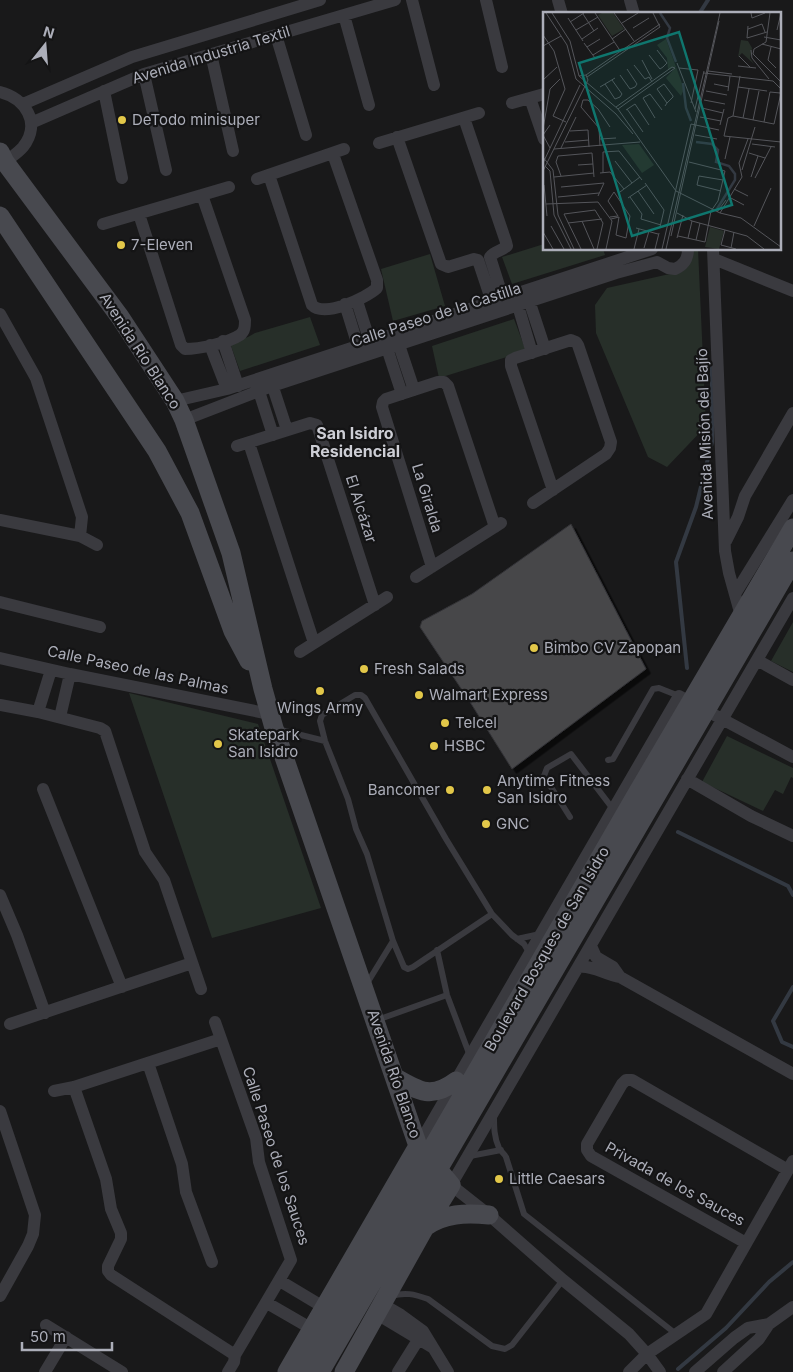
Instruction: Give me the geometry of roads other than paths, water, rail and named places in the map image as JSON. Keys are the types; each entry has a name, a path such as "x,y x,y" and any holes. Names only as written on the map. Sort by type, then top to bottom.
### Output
{"street":[{"path":"321,0 328,20"},
{"name":"Avenida Industria Textil","path":"23,104 132,57 321,0"},
{"name":"Avenida Industria Textil","path":"31,123 144,74 395,0"},
{"path":"412,0 434,85"},
{"path":"486,0 502,67"},
{"path":"344,15 369,104"},
{"path":"276,35 306,136"},
{"path":"211,54 233,151"},
{"path":"144,74 166,170"},
{"path":"104,91 122,178"},
{"path":"0,92 14,97 23,104 31,123 30,134 24,146 2,160"},
{"path":"512,103 543,94"},
{"path":"530,98 543,136"},
{"path":"379,143 479,113"},
{"path":"397,138 441,264 448,267 484,258 507,246 464,118"},
{"path":"257,179 339,152 377,280 377,288 351,302 323,310 316,309 312,305 270,175"},
{"name":"Avenida Río Blanco","path":"2,160 120,317 175,401 184,420 231,554 272,721 396,1078 428,1157 452,1185 629,1334 660,1372"},
{"path":"103,224 229,187"},
{"path":"139,214 181,345 185,349 190,349 210,345 240,334 245,328 245,320 202,195"},
{"name":"Avenida Río Blanco","path":"0,216 157,451 190,512 234,631 263,689"},
{"path":"612,250 622,262"},
{"name":"Calle Paseo de la Castilla","path":"184,420 257,386 622,262 650,250"},
{"name":"Calle Paseo de la Castilla","path":"622,262 657,262 668,268 675,269 685,262 688,250"},
{"path":"714,254 793,291"},
{"name":"Avenida Misión del Bajío","path":"714,254 725,543 729,573 741,616"},
{"path":"484,258 514,299 545,349"},
{"path":"514,299 532,353"},
{"name":"Calle Paseo de la Castilla","path":"271,381 364,344 391,341 514,299"},
{"path":"351,302 364,344"},
{"path":"0,314 36,378 82,516 80,536"},
{"path":"533,503 553,490 606,454 610,448 611,442 578,345 571,340 511,360 511,366 553,490"},
{"path":"223,341 232,388"},
{"path":"391,341 408,392"},
{"path":"210,345 232,388"},
{"path":"271,381 287,430"},
{"name":"La Giralda","path":"416,577 432,567 498,525 448,386 444,382 438,382 382,402 432,567"},
{"path":"257,386 273,435"},
{"name":"Calle Paseo de la Castilla","path":"175,401 232,388 257,386"},
{"path":"725,543 745,496 793,413"},
{"name":"El Alcázar","path":"314,643 243,444 310,423 317,425 375,605"},
{"path":"735,594 793,500"},
{"path":"190,512 212,503"},
{"path":"0,520 80,536 97,545"},
{"name":"Boulevard Bosques de San Isidro","path":"302,1372 428,1157 643,803 692,703 793,528"},
{"name":"Boulevard Bosques de San Isidro","path":"692,703 793,561"},
{"path":"300,652 387,597"},
{"name":"Boulevard Bosques de San Isidro","path":"320,1372 428,1157 456,1081 613,809 643,803 687,779 793,600"},
{"path":"0,602 100,627"},
{"name":"Calle Paseo de las Palmas","path":"0,658 272,721"},
{"path":"757,660 793,680"},
{"path":"38,712 51,670"},
{"path":"60,717 70,674"},
{"path":"692,703 793,757"},
{"path":"0,705 60,717 105,731 145,852 164,880 201,989"},
{"path":"687,779 751,816 793,836"},
{"path":"43,789 122,987"},
{"name":"Boulevard Bosques de San Isidro","path":"344,1372 425,1227 452,1185 591,946 643,803"},
{"path":"0,894 46,1013"},
{"path":"591,946 596,957 612,967 620,976 793,1074"},
{"path":"10,1024 192,963"},
{"path":"579,966 591,967 608,975 620,976"},
{"name":"Calle Paseo de los Sauces","path":"215,1022 256,1138 258,1162 291,1260 235,1355 234,1362 228,1372"},
{"path":"54,1091 74,1087 221,1040"},
{"path":"148,1063 182,1164 186,1192 212,1262"},
{"path":"396,1078 414,1088 432,1093 446,1088 456,1081"},
{"name":"Privada de los Sauces","path":"746,1243 591,1156 587,1150 587,1144 622,1084 626,1080 632,1080 791,1166"},
{"path":"74,1087 106,1179 111,1210 121,1233 121,1239 108,1266 108,1271 111,1275 235,1355"},
{"path":"0,1111 35,1215 33,1234 28,1246 0,1296"},
{"name":"Boulevard Bosques de San Isidro","path":"287,1372 325,1308 428,1157"},
{"path":"629,1372 646,1354 706,1314 791,1166"},
{"path":"425,1227 442,1218 453,1215 489,1215"},
{"path":"280,1281 325,1308"},
{"path":"267,1303 312,1329"},
{"path":"382,1305 432,1347 448,1372"},
{"path":"723,1372 758,1339 769,1324 792,1308"},
{"path":"695,1372 748,1328 769,1324"},
{"path":"46,1325 122,1372"},
{"path":"398,1372 420,1335"},
{"path":"45,1372 66,1338"}],"lane":[{"path":"608,760 613,759 653,689 659,688 692,703"},
{"path":"492,914 408,969 404,966 393,941 348,799 324,741 320,722 322,715 355,695 361,695 365,698 446,839 492,914 524,944 530,954"},
{"path":"272,721 324,741"},
{"path":"570,817 544,776 547,768 568,754 574,756 613,809"},
{"path":"517,939 540,934"},
{"path":"364,988 393,941"},
{"path":"437,950 448,995 470,1057"},
{"path":"376,1021 448,995"},
{"path":"494,1112 496,1140 506,1157 524,1214 676,1334"},
{"path":"468,1156 501,1150"},
{"path":"382,1305 403,1293 416,1294 428,1299 492,1346 505,1349 512,1345 563,1280"}],"waterway":[{"path":"700,12 708,0"},
{"path":"687,668 676,562 696,507 712,442 712,368"},
{"path":"678,832 788,886 793,895"},
{"path":"793,987 773,1021 782,1042 793,1047"},
{"path":"678,1369 726,1328 769,1282 793,1262"}],"place":[{"name":"DeTodo minisuper","path":"122,120"},
{"name":"7-Eleven","path":"121,245"},
{"name":"Bimbo CV Zapopan","path":"534,648"},
{"name":"Fresh Salads","path":"364,669"},
{"name":"Wings Army","path":"320,691"},
{"name":"Walmart Express","path":"419,695"},
{"name":"Telcel","path":"445,723"},
{"name":"Skatepark San Isidro","path":"218,744"},
{"name":"HSBC","path":"434,746"},
{"name":"Bancomer","path":"450,790"},
{"name":"Anytime Fitness San Isidro","path":"487,790"},
{"name":"GNC","path":"486,824"},
{"name":"Little Caesars","path":"499,1179"}],"district":[{"name":"San Isidro Residencial","path":"355,442"}]}
